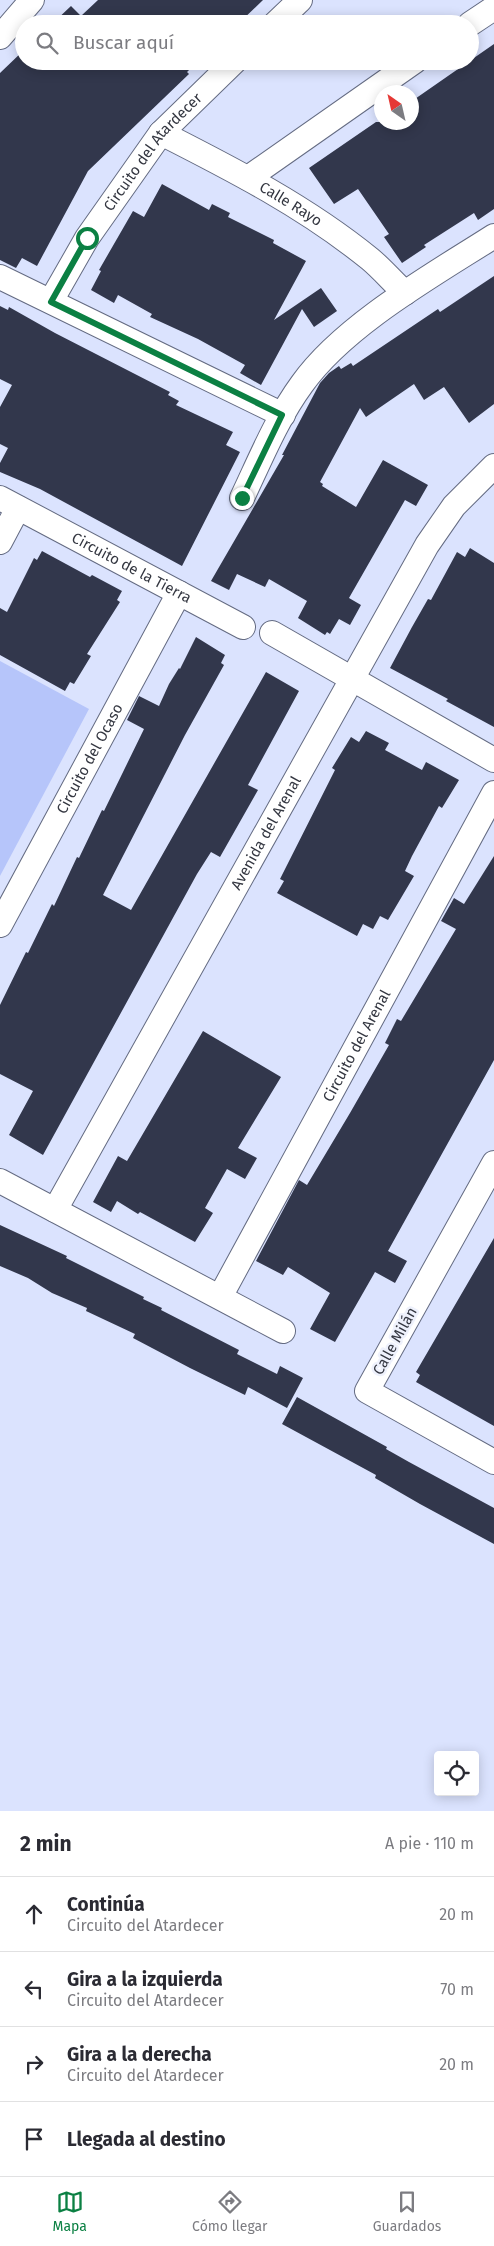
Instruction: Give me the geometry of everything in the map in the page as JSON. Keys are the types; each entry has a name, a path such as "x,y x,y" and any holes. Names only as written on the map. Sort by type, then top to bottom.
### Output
{"street":[{"path":"19,15 32,0"},
{"path":"284,15 300,0"},
{"path":"479,18 494,8"},
{"path":"0,37 15,20"},
{"name":"Circuito del Atardecer","path":"51,302 87,238 161,133 225,70"},
{"path":"248,178 402,70"},
{"name":"Calle Rayo","path":"161,133 248,178 290,203 371,260 405,294"},
{"path":"242,498 282,415 302,384 325,356 405,294 494,236"},
{"path":"0,277 282,415"},
{"name":"Avenida del Arenal","path":"55,1210 427,545 454,506 494,466"},
{"name":"Circuito de la Tierra","path":"0,542 9,503 243,627"},
{"name":"Circuito del Ocaso","path":"0,926 179,593"},
{"path":"272,633 494,760"},
{"name":"Circuito del Arenal","path":"220,1298 494,793"},
{"name":"Calle Milán","path":"494,1163 367,1391 494,1462"},
{"path":"0,1181 283,1331"}],"shaded area":[{"path":"0,661 89,709 0,876"}],"building":[{"path":"98,0 263,0 247,15 82,15"},
{"path":"71,6 80,15 62,15"},
{"path":"494,44 494,209 478,220 474,213 424,245 426,247 402,263 384,237 389,234 358,189 334,204 309,168 374,123 374,130 419,130 419,96 457,70 479,70 479,54"},
{"path":"15,59 15,70 189,70 187,72 189,74 88,171 37,266 22,258 16,268 0,260 0,73"},
{"path":"162,184 209,210 212,204 230,213 228,217 274,240 273,243 306,261 274,320 321,288 337,311 314,327 302,309 261,385 240,373 245,365 198,339 150,317 152,314 118,295 114,303 91,290 101,271 99,270 133,211 144,217"},
{"path":"494,276 494,404 469,423 444,387 424,400 414,384 366,417 360,408 320,482 323,484 322,486 356,507 383,460 428,485 416,506 405,500 349,598 361,605 350,625 339,619 330,634 327,632 325,635 298,618 307,601 269,579 265,587 237,574 229,590 211,581 284,455 282,455 320,383 329,373 339,366 341,369 351,363 353,366 438,309 440,312"},
{"path":"0,306 8,310 9,307 55,333 170,392 168,395 179,401 176,405 233,432 226,445 240,452 182,566 40,489 0,472 0,463 8,448 0,444 0,407 12,385 0,379"},
{"path":"470,548 494,563 494,727 446,701 448,699 390,668 428,599 431,600 457,552 465,557"},
{"path":"42,551 90,577 92,575 122,591 117,600 120,602 87,654 91,656 74,684 70,682 65,691 0,655 0,608 7,612 34,558 37,560"},
{"path":"196,637 225,655 221,663 224,665 185,735 103,895 131,910 266,672 299,691 248,785 258,790 220,857 211,852 197,874 43,1155 9,1135 33,1091 0,1074 0,1005 52,904 54,906 102,810 104,811 144,729 127,720 139,696 159,706 169,684 180,669"},
{"path":"366,731 389,743 385,750 422,770 426,762 459,780 442,808 439,806 412,856 405,871 414,876 388,920 380,916 373,929 363,924 357,936 277,893 284,881 280,879 335,770 332,768 351,737 359,742"},
{"path":"494,856 494,1060 388,1251 407,1261 395,1283 375,1272 335,1342 310,1329 330,1293 288,1267 283,1275 256,1261 299,1180 307,1185 389,1045 385,1043 397,1019 401,1021 456,929 441,921 454,898 464,904"},
{"path":"203,1031 281,1077 238,1148 257,1158 245,1179 227,1169 205,1208 213,1213 195,1242 140,1212 138,1214 117,1201 111,1212 93,1202 118,1156 127,1161"},
{"path":"0,1225 67,1256 66,1258 144,1297 143,1299 162,1308 161,1310 239,1350 237,1354 277,1374 280,1366 303,1378 287,1408 248,1387 245,1395 190,1368 133,1338 135,1334 86,1311 87,1308 52,1293 28,1278 0,1266"},
{"path":"494,1238 494,1426 416,1382 420,1375 416,1372"},
{"path":"297,1397 387,1447 386,1449 409,1462 494,1508 494,1544 375,1478 376,1475 282,1424"}],"route":[{"path":"87,238 51,302 282,415 242,498"}]}
